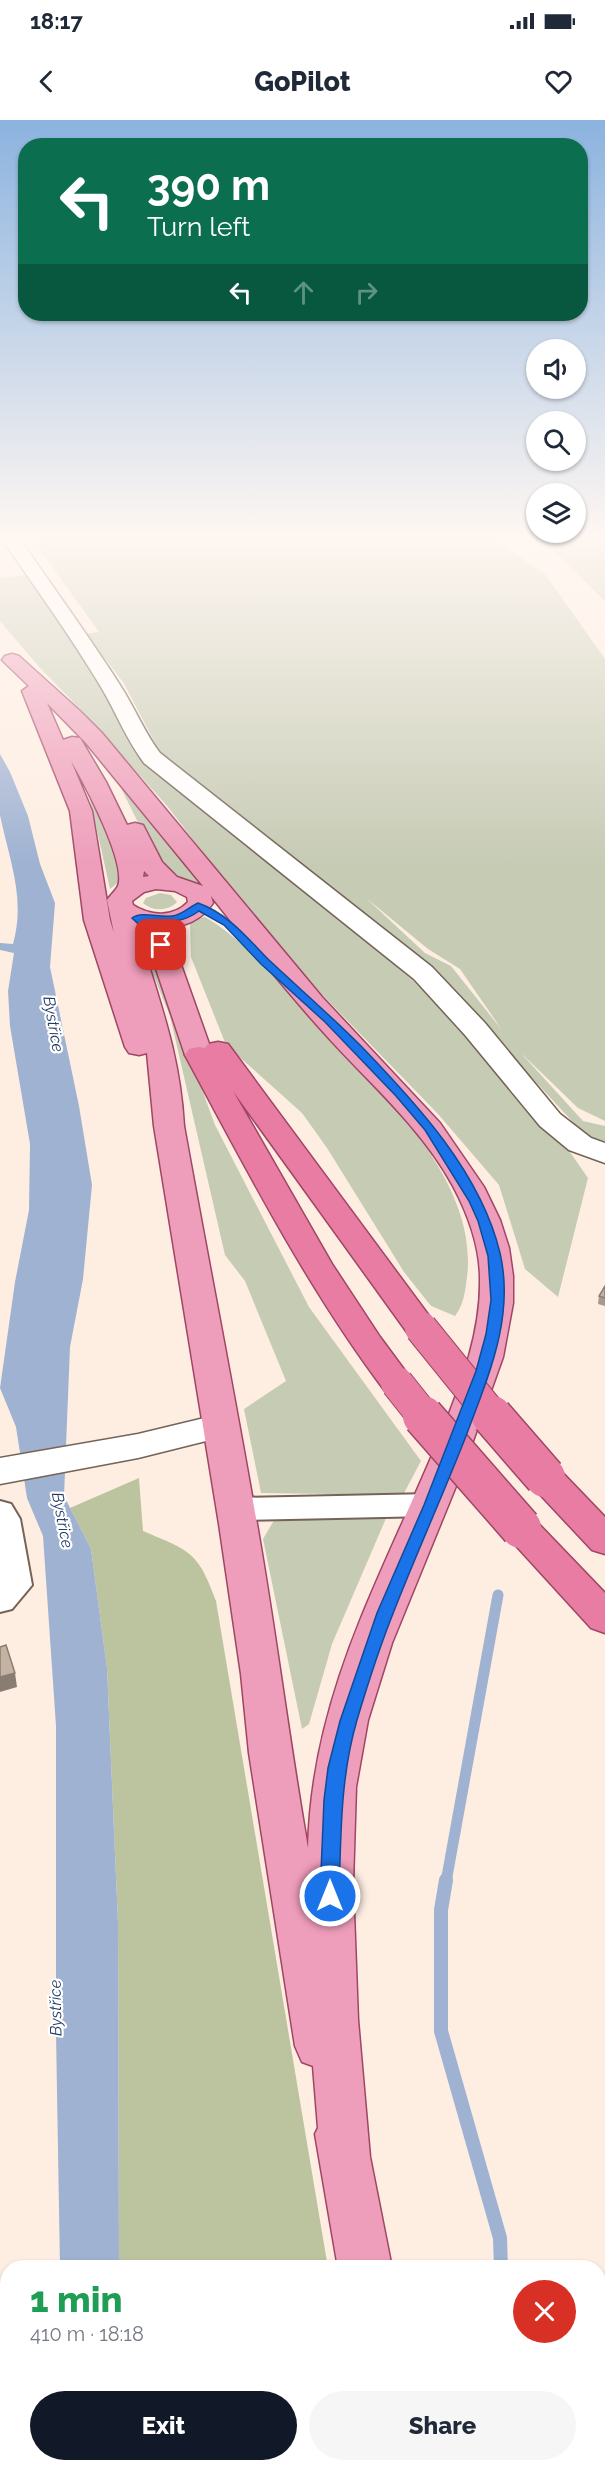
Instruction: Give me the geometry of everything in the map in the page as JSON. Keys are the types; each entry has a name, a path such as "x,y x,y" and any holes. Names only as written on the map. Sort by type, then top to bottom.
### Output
{"highway":[{"path":"208,1053 421,1328 510,1438 605,1540"},
{"path":"208,1053 318,1272 372,1352 441,1439 520,1528 605,1618"}],"main road":[{"path":"6,653 97,762 125,810 152,865 171,883"},
{"path":"39,692 74,745 103,796 132,868 126,931 151,1012 166,1072 169,1126 236,1509 261,1674 270,1753 311,2006 345,2155 364,2260"},
{"path":"39,692 81,724 141,792 315,1006"},
{"path":"39,692 81,810 94,906 101,934 169,1126"},
{"path":"130,905 146,884 171,883 186,886 197,893 201,900 192,911 180,936 208,1053"},
{"path":"130,905 158,921 192,911 227,923 264,961 315,1006 430,1128 475,1201 491,1240 498,1300 484,1371 431,1505 400,1573 362,1676 345,1735 334,1789 330,1840 330,1936 345,2155"},
{"path":"130,905 154,932 161,945 208,1053"}],"street":[{"path":"83,646 129,717 137,738 152,758 423,973 475,1029 550,1120 580,1144 605,1154"},
{"path":"0,1471 221,1426"},
{"path":"236,1509 431,1505"},
{"path":"0,1512 4,1519 15,1585 0,1600"}],"green space":[{"path":"21,646 74,646 136,750 167,781 292,877 444,1007 572,1155 588,1178 558,1297 525,1269 499,1185 438,1114 272,943 168,807"},
{"path":"95,646 596,646 605,659 605,1121 578,1108 521,1053 583,1121 605,1126 605,1143 583,1133 435,973 161,754 123,682","holes":["366,898 428,949 460,969 502,1030 451,966 425,953"]},
{"path":"121,788 132,788 206,886 185,880 158,863"},
{"path":"90,799 96,799 121,857 121,880 110,889"},
{"path":"160,893 171,895 177,902 160,909 151,908 143,903 146,898"},
{"path":"205,917 253,954 373,1081 422,1141 443,1174 458,1207 467,1242 466,1288 455,1316 431,1306 404,1272 327,1148 302,1113 226,1045 191,957 190,923 195,918"},
{"path":"142,939 147,939 215,1125 309,1307 421,1461 403,1495 261,1493 244,1409 286,1381 245,1281 225,1255 170,1016 140,942"},
{"path":"139,1478 143,1531 172,1543 190,1555 204,1572 216,1601 327,2260 119,2260 118,1923 107,1668 91,1549 70,1508"},
{"path":"387,1516 332,1644 309,1724 302,1729 263,1539 276,1517"}],"water":[{"name":"Bystřice","path":"0,754 28,816 40,864 55,903 50,967 79,1106 92,1185 83,1279 70,1347 64,1496 91,1549 107,1668 118,1923 119,2260 60,2260 56,2033 56,1726 43,1536 27,1498 16,1427 0,1388 15,1282 29,1210 30,1144 10,1026 8,991 14,953 0,950 0,943 13,944 18,910 15,879 0,815"}],"building":[{"path":"605,1286 605,1298 599,1296"},
{"path":"6,1645 15,1673 0,1677 0,1647"}],"waterway":[{"path":"446,1882 498,1595"},
{"path":"446,1880 441,1910 441,2031 500,2238 501,2260"}],"route":[{"path":"161,945 154,932 138,918 170,920 185,916 198,906 216,914 227,923 286,982 315,1006 430,1128 454,1164 485,1221 494,1256 497,1315 484,1371 431,1505 400,1573 348,1721 337,1768 333,1800 330,1896"}]}
